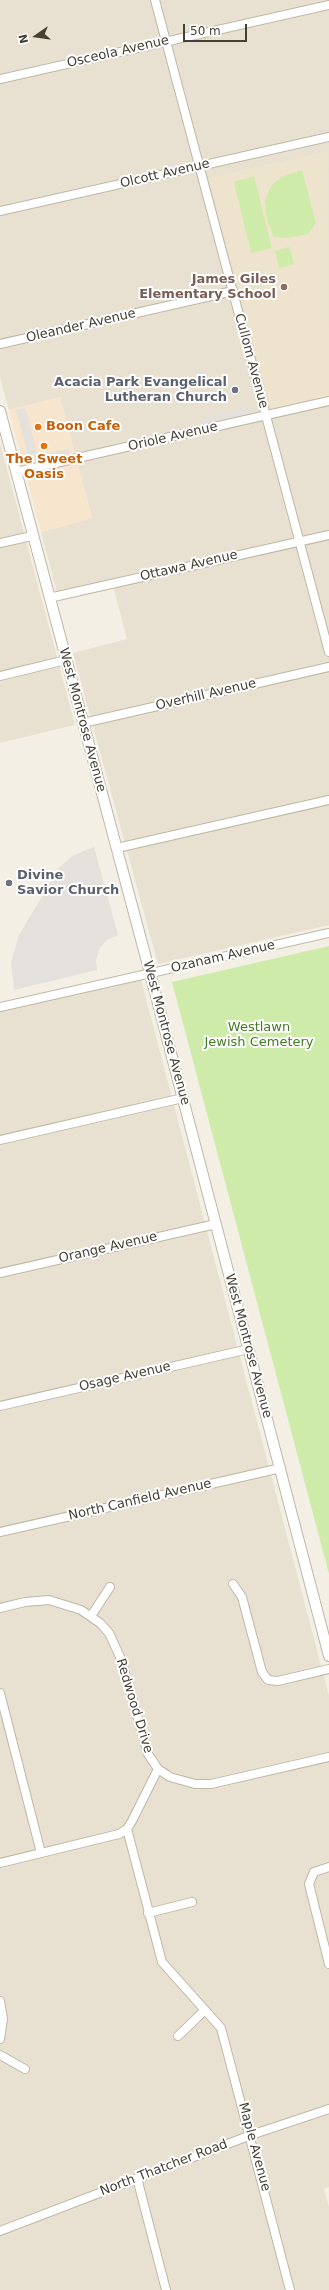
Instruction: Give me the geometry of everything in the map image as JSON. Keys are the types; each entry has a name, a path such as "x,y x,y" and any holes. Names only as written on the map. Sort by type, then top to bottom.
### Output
{"street":[{"name":"Cullom Avenue","path":"156,0 329,652"},
{"name":"Osceola Avenue","path":"0,79 329,5"},
{"name":"Olcott Avenue","path":"0,211 329,137"},
{"name":"Oleander Avenue","path":"0,344 233,291"},
{"name":"Oriole Avenue","path":"16,472 329,402"},
{"name":"West Montrose Avenue","path":"0,411 281,1468 329,1656"},
{"name":"Ottawa Avenue","path":"49,598 329,535"},
{"path":"0,543 32,536"},
{"path":"0,676 66,660"},
{"name":"Overhill Avenue","path":"83,723 329,667"},
{"path":"117,848 329,800"},
{"name":"Ozanam Avenue","path":"0,1007 329,933"},
{"path":"0,1140 183,1098"},
{"name":"Orange Avenue","path":"0,1273 216,1224"},
{"name":"Osage Avenue","path":"0,1406 249,1349"},
{"name":"North Canfield Avenue","path":"0,1532 281,1468"},
{"path":"233,1584 242,1597 262,1672 268,1680 278,1680 329,1669"},
{"path":"91,1616 110,1588"},
{"name":"Redwood Drive","path":"0,1608 25,1602 49,1600 71,1606 91,1616 109,1633 116,1646 145,1746 152,1762 158,1769 181,1782 211,1784 329,1757"},
{"path":"0,1692 40,1853"},
{"path":"0,1863 107,1838 127,1829 158,1769"},
{"name":"Maple Avenue","path":"127,1829 162,1962 221,2028 251,2135 290,2290"},
{"path":"329,1867 318,1870 312,1875 310,1889 329,1964"},
{"path":"148,1913 192,1902"},
{"path":"0,2001 3,2019 0,2039"},
{"path":"178,2036 204,2010"},
{"path":"0,2055 25,2069"},
{"name":"North Thatcher Road","path":"0,2230 251,2135 329,2109"},
{"path":"137,2178 166,2290"}],"shaded area":[{"path":"0,0 329,0 329,925 158,964 73,653 127,639 113,586 59,599 41,532 92,518 60,397 9,410 0,378"},
{"name":"James Giles Elementary School","path":"328,151 329,396 271,409 209,178"},
{"path":"60,397 92,518 41,532 9,410"},
{"path":"251,407 252,413 204,424 203,418"},
{"path":"25,408 37,453 28,455 16,410"},
{"path":"0,443 75,725 0,743"},
{"path":"69,449 70,454 35,462 34,456"},
{"path":"94,847 118,935 107,940 100,948 96,959 97,970 14,990 11,962 19,935 59,868 72,856"},
{"path":"139,972 329,1696 329,2187 324,2188 329,2207 329,2290 0,2290 0,1004"}],"green space":[{"path":"302,170 316,223 308,234 287,238 274,237 267,220 265,200 271,186 281,177"},
{"path":"254,176 272,248 251,253 234,182"},
{"path":"289,247 294,264 279,268 275,251"},
{"name":"Westlawn Jewish Cemetery","path":"329,946 329,1574 172,982"}],"place":[{"name":"James Giles Elementary School","path":"284,287"},
{"name":"Acacia Park Evangelical Lutheran Church","path":"235,390"},
{"name":"Boon Cafe","path":"38,427"},
{"name":"The Sweet Oasis","path":"44,446"},
{"name":"Divine Savior Church","path":"9,883"}]}
